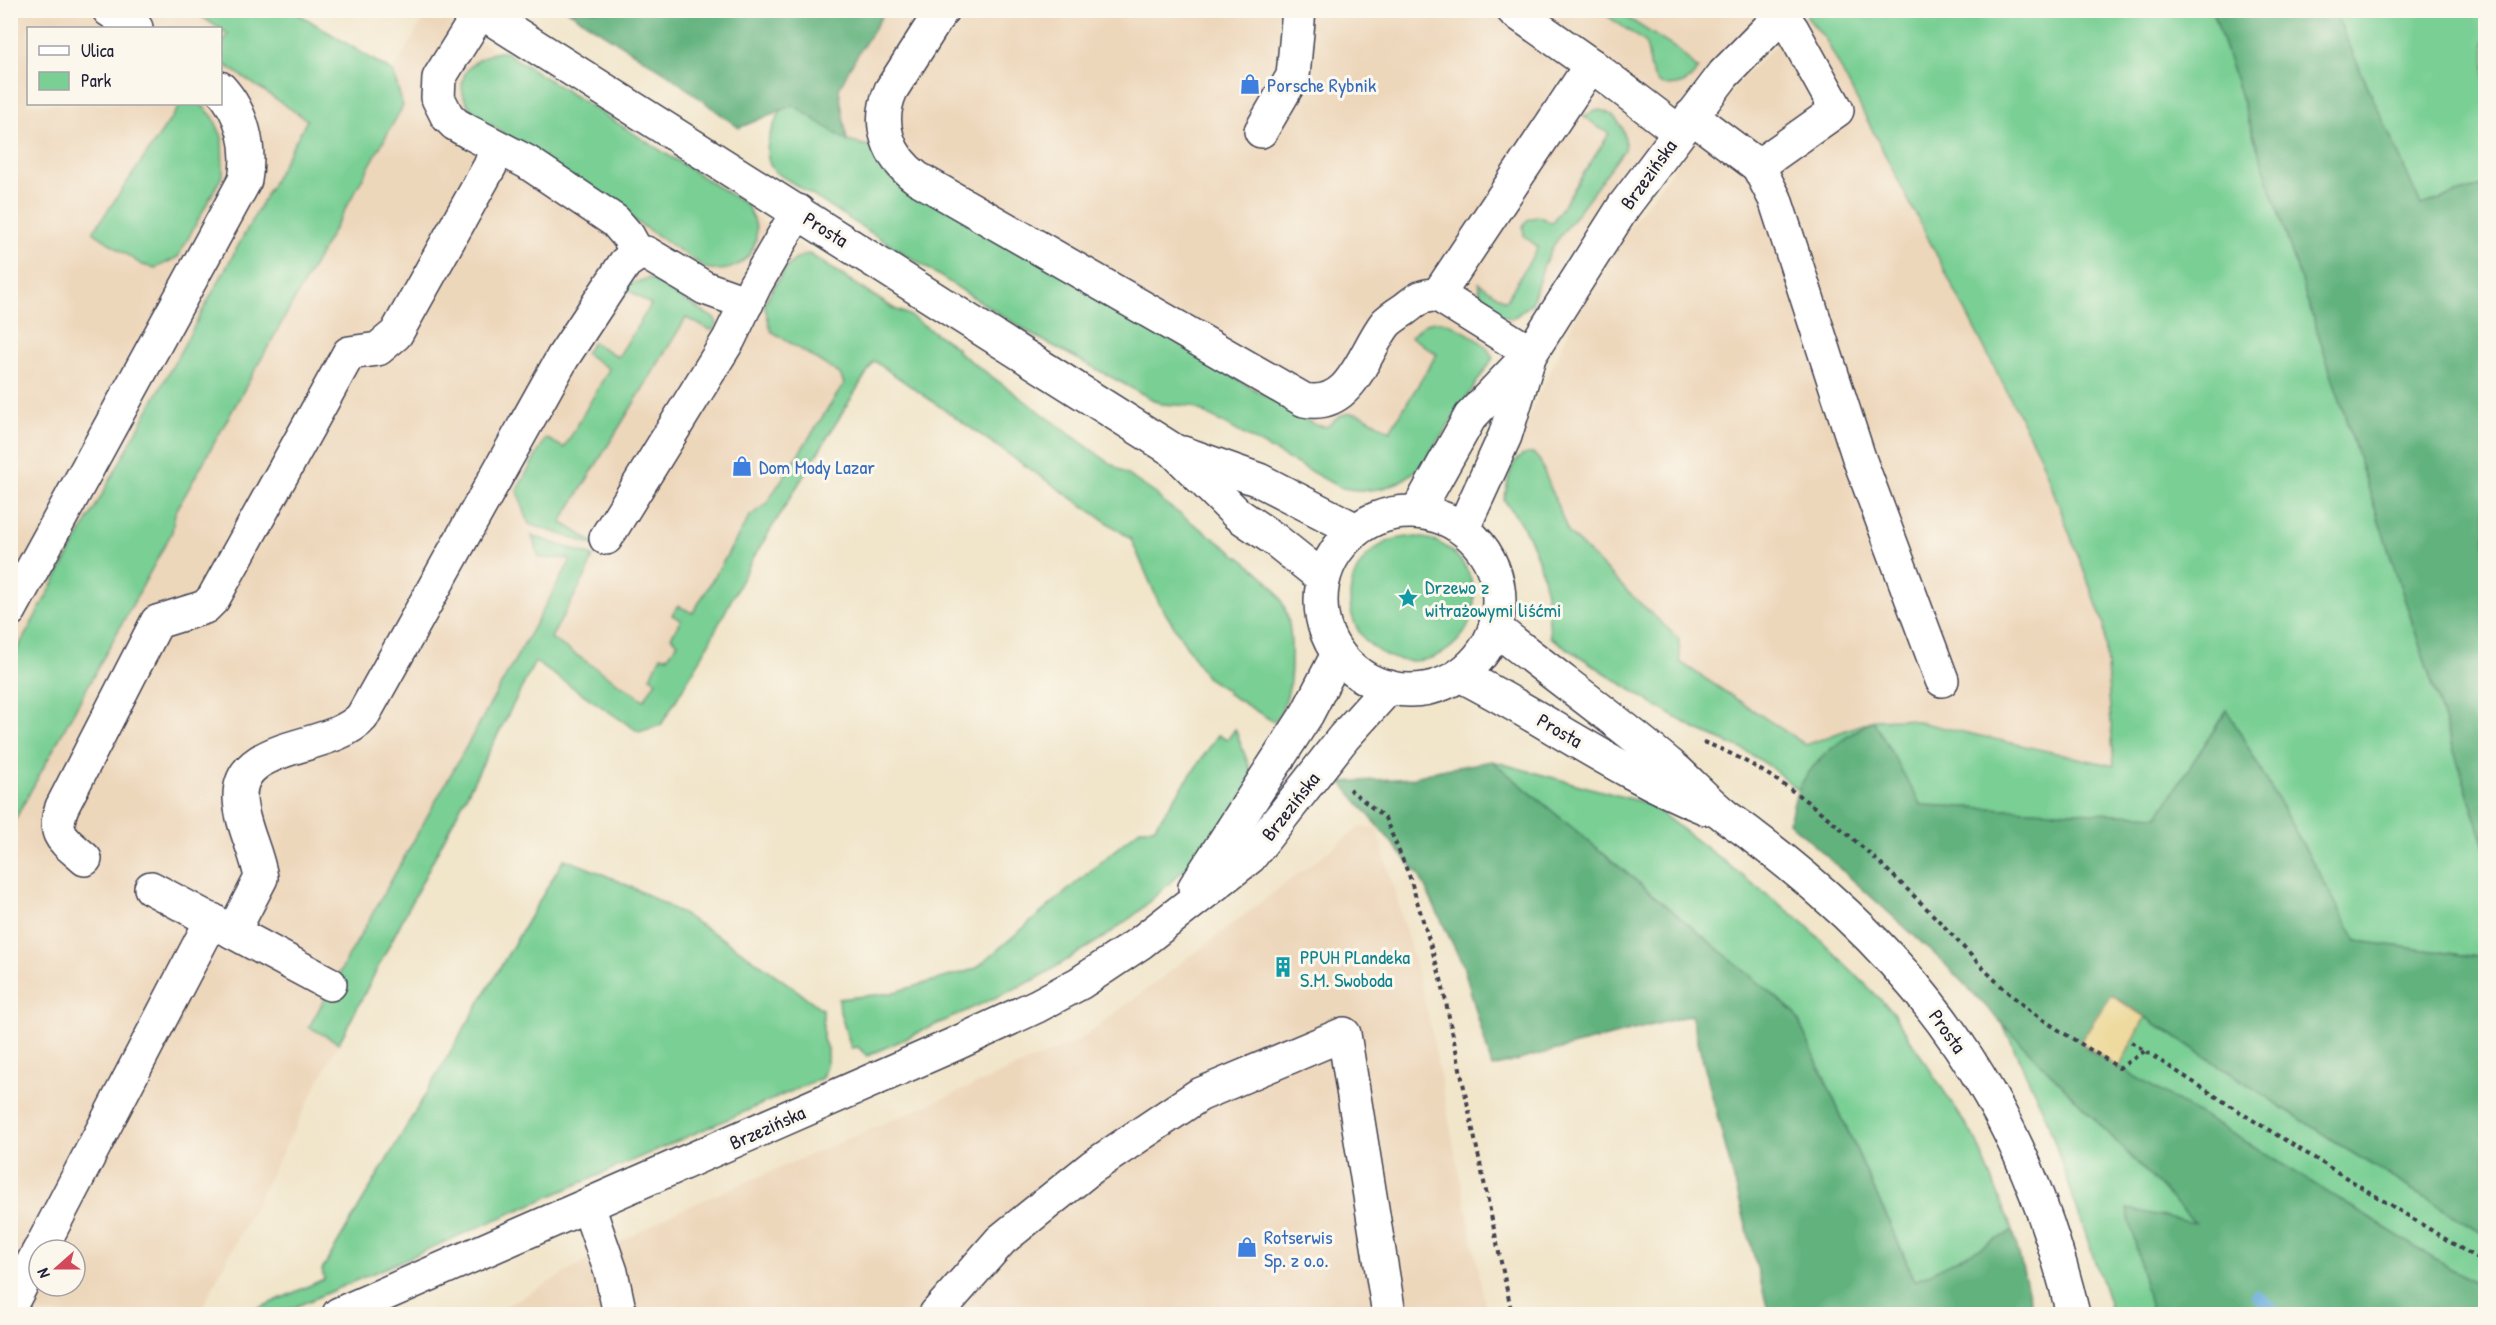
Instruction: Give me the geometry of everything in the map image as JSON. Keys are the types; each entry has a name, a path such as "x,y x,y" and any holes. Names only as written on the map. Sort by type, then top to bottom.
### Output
{"main road":[{"path":"109,10 134,27"},
{"path":"942,10 888,97 884,122 890,149 902,165 917,178 1109,289 1172,322 1295,396 1312,402 1328,399 1345,388 1387,322 1423,295 1438,295 1531,353"},
{"path":"1261,130 1293,76 1299,10"},
{"path":"1514,10 1591,65 1685,124 1758,166 1775,199 1859,458 1942,680"},
{"path":"479,11 439,78 438,98 443,110 455,124 527,162 615,221 628,236 638,254"},
{"name":"Prosta","path":"479,11 1173,450 1237,514 1274,539 1323,578"},
{"path":"1758,166 1837,110 1784,13"},
{"name":"Brzezińska","path":"1417,512 1470,417 1531,353 1624,206 1724,74 1784,13"},
{"path":"1438,295 1591,65"},
{"path":"10,610 245,180 247,157 242,124 236,109 222,91"},
{"path":"85,859 59,834 58,817 156,622 205,607 213,599 349,353 378,349 396,334 480,185 497,147"},
{"path":"606,538 729,339 755,285 798,212"},
{"path":"46,1238 222,926 261,878 240,800 245,774 253,765 266,757 345,731 362,717 563,357 625,263 638,254 646,253 705,288 747,303"},
{"name":"Brzezińska","path":"1463,528 1505,436 1531,353"},
{"name":"Prosta","path":"1173,450 1259,480 1356,530"},
{"path":"1417,512 1432,514 1463,528 1483,550 1497,580 1499,596 1495,628 1485,649 1460,675 1443,684 1425,689 1407,690 1389,687 1360,675 1338,654 1322,618 1323,578 1335,551 1356,530 1385,515 1417,512"},
{"name":"Prosta","path":"1495,628 1676,771 1724,816 1786,862 1847,915 1901,970 1972,1063 2024,1160 2055,1244 2073,1314"},
{"name":"Brzezińska","path":"1179,911 1307,714 1338,654"},
{"name":"Prosta","path":"1460,675 1498,694 1661,790 1724,816"},
{"name":"Brzezińska","path":"339,1314 1037,1006 1120,957 1250,857 1344,737 1389,687"},
{"path":"1279,759 1311,780"},
{"path":"151,888 330,984"},
{"path":"936,1314 1001,1240 1092,1167 1199,1095 1344,1034 1389,1314"},
{"path":"588,1206 611,1272 620,1314"},
{"path":"10,1306 27,1274"}],"path":[{"path":"1692,738 1723,749 1764,773 1846,833 1919,901 2016,1000 2059,1030 2119,1068 2145,1051"},
{"path":"1351,789 1385,818 1409,875 1441,978 1512,1312"},
{"path":"2131,1041 2486,1264"}],"shaded area":[{"path":"10,11 294,11 393,72 428,11 433,11 907,314 874,361 752,560 700,660 661,725 639,732 535,662 199,1314 11,1314"},
{"path":"885,11 1781,11 1700,81 1532,303 1501,333 1493,358 1427,458 1407,478 1388,487 929,224 847,141 839,89"},
{"path":"1806,16 1826,40 2040,456 2104,624 2114,766 1905,719 1806,745 1680,662 1679,639 1568,532 1540,461 1526,453 1520,455 1513,449 1600,266 1742,78"},
{"path":"1360,827 1377,828 1426,1004 1487,1314 492,1314 671,1214 1078,1041"}],"green space":[{"path":"885,10 839,89 847,141 793,105 739,128 666,73 568,11"},
{"path":"1812,10 2213,11 2485,846 2485,958 2357,941 2227,710 2158,816 1920,805 1873,720 1905,719 2114,766 2104,624 2040,456 1826,40 1806,16"},
{"path":"193,11 294,11 393,72 403,106 175,513 172,532 11,827 11,661 307,120 222,63 222,44 228,34 222,30 222,27 217,27"},
{"path":"1600,11 1617,11 1678,50 1698,69 1683,83 1666,86 1659,83 1652,72 1645,42"},
{"path":"2213,11 2334,11 2421,205 2485,185 2485,846"},
{"path":"2334,11 2485,11 2485,185 2421,206"},
{"path":"498,52 505,52 747,205 756,227 754,247 749,255 742,262 725,269 706,268 476,115 463,94 464,76 476,62"},
{"path":"787,100 847,141 873,147 1200,357 1315,425 1326,427 1337,418 1349,413 1361,415 1390,431 1437,354 1411,337 1425,324 1439,321 1462,330 1480,342 1493,358 1427,458 1409,476 1388,487 1377,489 1352,490 1339,487 1192,406 1161,404 1033,335 775,172 767,155 768,145 773,126"},
{"path":"180,105 202,105 213,117 222,137 223,174 178,257 156,268 142,265 93,232"},
{"path":"1600,110 1612,115 1623,130 1624,150 1553,246 1543,267 1532,303 1511,318 1492,311 1481,297 1479,283 1506,301 1538,247 1524,236 1523,226 1527,220 1538,216 1552,223 1609,134 1584,117"},
{"path":"809,254 894,309 907,314 957,348 957,351 1100,456 1156,494 1163,502 1258,571 1278,594 1289,622 1291,669 1286,701 1279,715 1274,722 1206,677 1159,603 1131,539 874,361 752,560 700,660 661,725 639,732 535,662 339,1043 309,1027 571,560 539,557 532,536 593,556 586,575 551,638 644,700 656,681 650,677 661,656 668,657 678,643 671,637 681,620 672,615 678,606 693,613 750,516 766,504 844,384 840,374 771,331 764,303 788,267 794,261"},
{"path":"649,278 715,319 717,324 714,329 710,330 686,318 561,522 597,545 529,524 517,490 546,438 564,448 609,369 585,353 593,342 618,357 651,305 627,289 628,285"},
{"path":"1526,454 1534,454 1540,461 1568,532 1679,639 1680,662 1806,745 1873,720 1819,759 1798,790 1768,765 1744,750 1697,730 1550,637 1547,598 1540,564 1526,533 1504,500 1509,476 1515,462"},
{"path":"1412,537 1436,542 1456,555 1469,575 1474,599 1469,623 1456,643 1436,656 1412,661 1388,656 1368,643 1355,623 1350,599 1355,575 1368,555 1388,542"},
{"path":"2227,710 2357,941 2485,958 2485,1235 2343,1147 2112,995 2081,1042 2088,1049 2253,1146 2485,1290 2485,1314 2152,1314 2127,1209 2195,1223 1942,961 1789,822 1798,790 1812,768 1841,741 1873,720 1921,805 2158,816"},
{"path":"1235,729 1254,779 1204,851 1137,913 1106,936 1036,979 867,1056 858,1047 851,1048 840,1012 839,999 891,993 975,969 1141,828 1154,828 1218,735 1228,739"},
{"path":"1492,761 1649,804 1804,923 1891,1010 1976,1140 2013,1231 1916,1282 1795,1013"},
{"path":"1492,761 1795,1013 1915,1281 2013,1231 2034,1314 1769,1314 1691,1015 1492,1067 1463,965 1419,875 1341,782 1412,778 1440,770"},
{"path":"564,859 633,888 700,924 823,1010 823,1039 827,1049 827,1062 822,1078 279,1314 246,1314 324,1279 322,1270"},
{"path":"2145,1017 2343,1147 2485,1235 2485,1290 2253,1146 2119,1068"},
{"path":"2002,1022 2196,1224 2128,1210 2152,1314 2110,1314 2109,1303 2046,1117"}],"sand":[{"path":"2111,995 2145,1017 2119,1068 2080,1042"}],"waterway":[{"path":"2256,1295 2279,1314"}],"place":[{"name":"Porsche Rybnik","path":"1250,84"},
{"name":"Dom Mody Lazar","path":"742,466"},
{"name":"Drzewo z witrażowymi liśćmi","path":"1408,598"},
{"name":"PPUH PLandeka S.M. Swoboda","path":"1283,967"},
{"name":"Rotserwis Sp. z o.o.","path":"1247,1247"}]}
